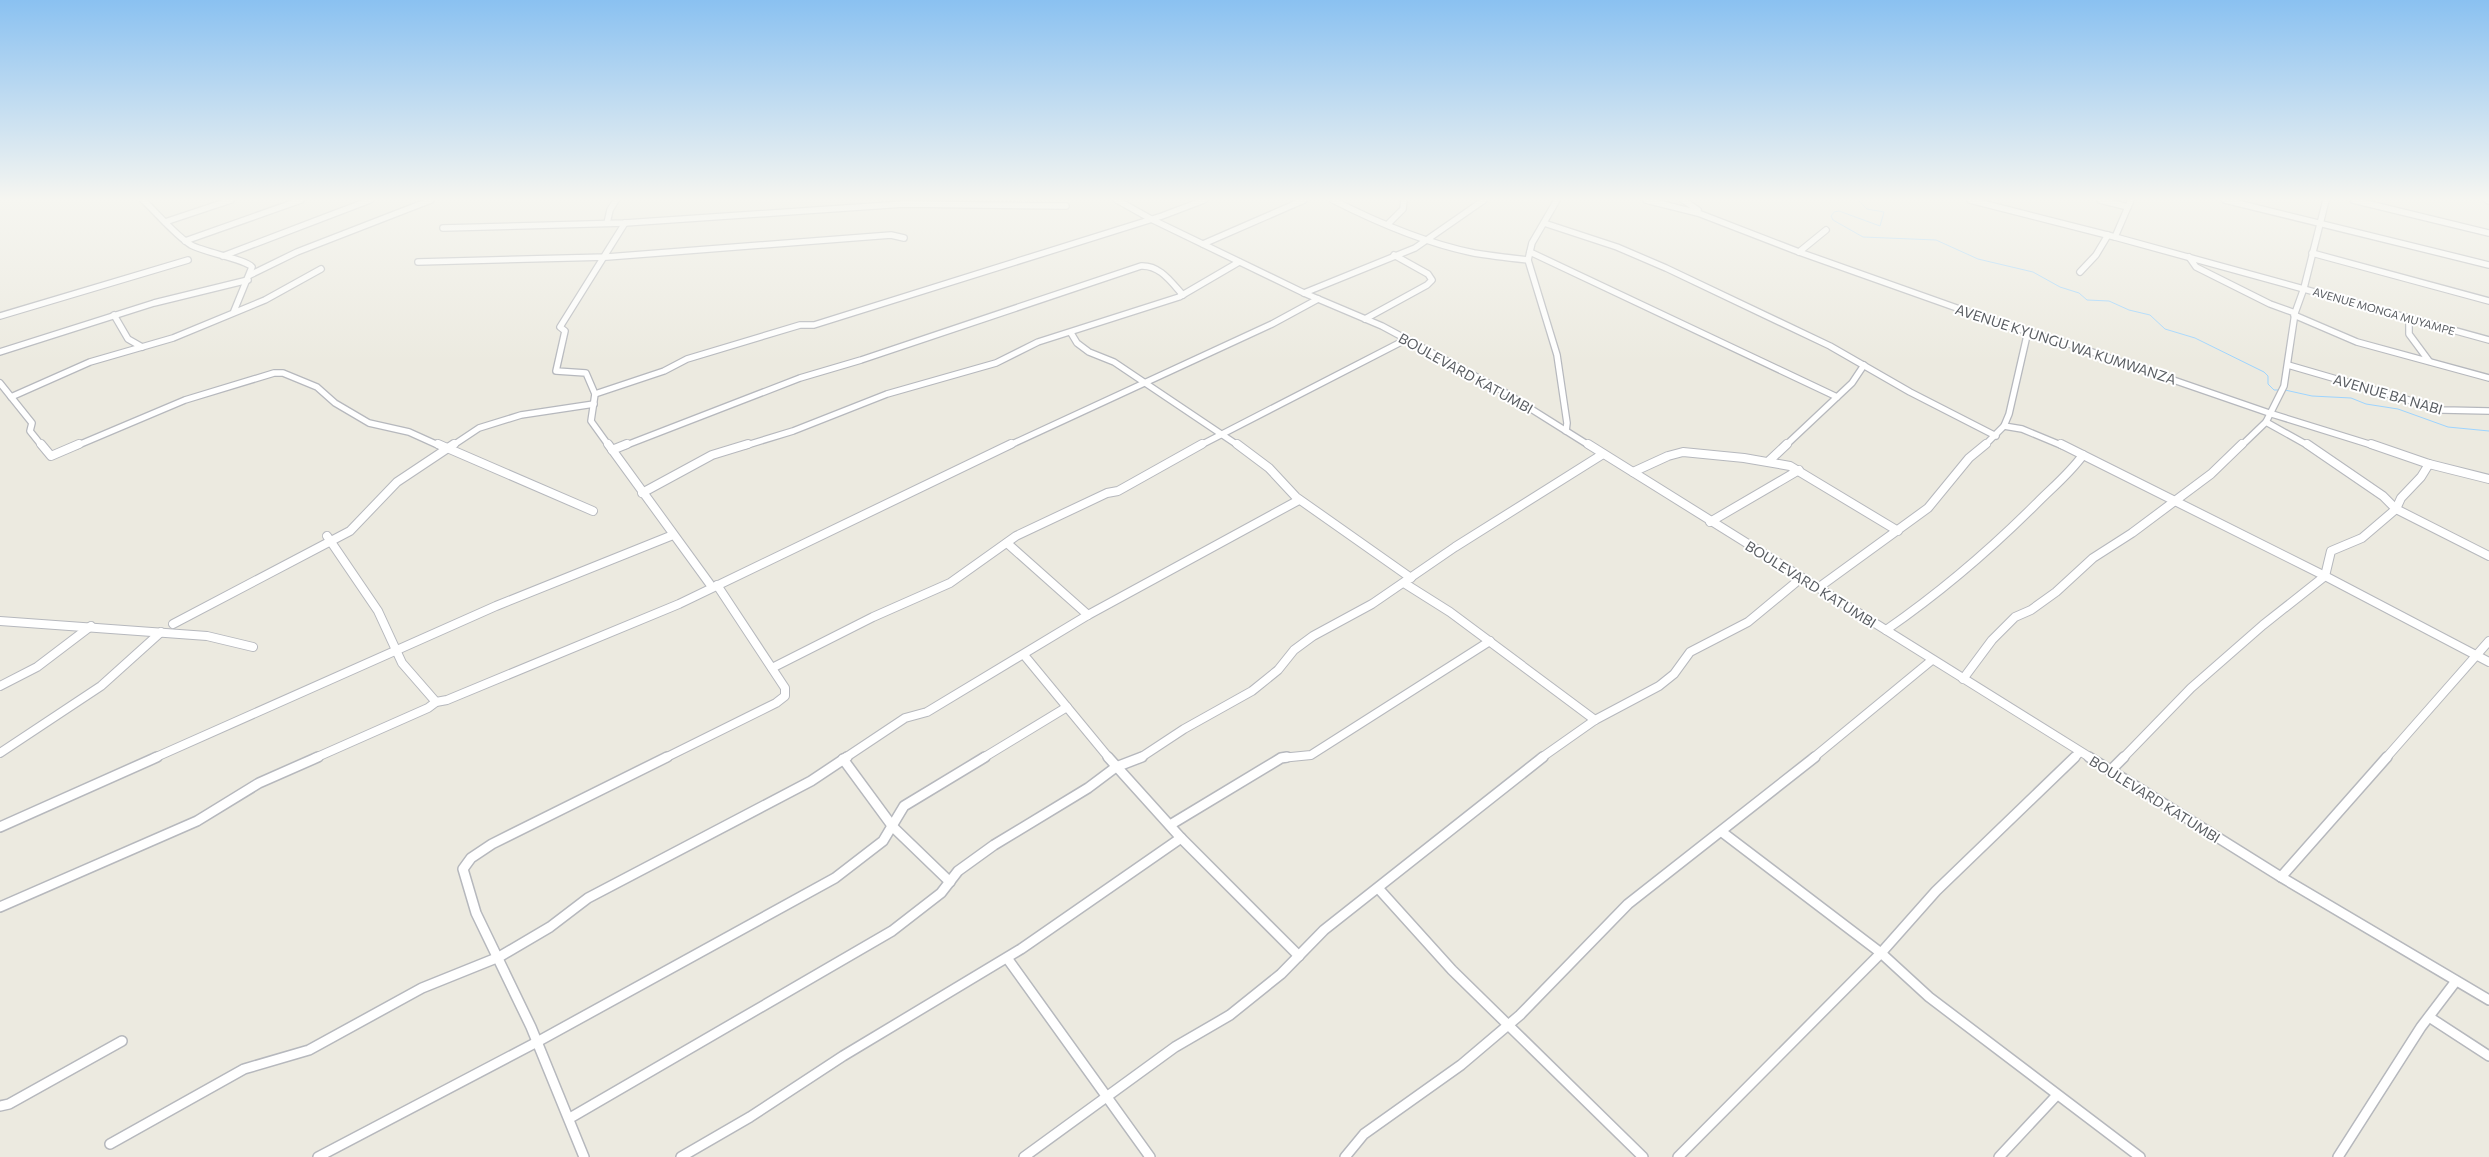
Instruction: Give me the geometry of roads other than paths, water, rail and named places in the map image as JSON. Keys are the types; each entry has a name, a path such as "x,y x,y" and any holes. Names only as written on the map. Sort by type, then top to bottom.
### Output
{"street":[{"path":"214,254 248,262 252,267 234,311"},
{"path":"221,257 229,254"},
{"path":"0,352 114,315 249,277 293,254"},
{"path":"584,1157 570,1118 537,1042 499,957 476,913 465,883 463,869 471,858 492,844 776,703 785,696 785,688 772,668 714,586 673,535 591,421 595,394 586,373 556,371 565,331 560,327 606,254"},
{"path":"418,262 604,257 645,254"},
{"path":"595,394 664,371 687,359 800,325 814,324 1039,254"},
{"name":"BOULEVARD KATUMBI","path":"1224,254 1304,293 1407,339 1477,376 2281,877 2489,1000"},
{"path":"1304,293 1397,254"},
{"path":"1488,254 1528,260"},
{"path":"1530,254 1528,260 1557,355 1568,423 1566,431"},
{"path":"1534,254 1837,397"},
{"path":"1632,254 1660,265 1830,346 1996,436"},
{"name":"AVENUE KYUNGU WA KUMWANZA","path":"1805,254 2272,414 2320,427 2429,464 2489,479"},
{"path":"2080,272 2097,254"},
{"name":"AVENUE MONGA MUYAMPE","path":"2178,254 2304,288 2409,320 2489,340"},
{"path":"1963,679 1992,640 2015,617 2031,610 2056,592 2093,558 2212,474 2266,422 2281,396 2284,386 2295,314 2304,288 2312,254"},
{"path":"2316,254 2489,301"},
{"path":"2444,254 2489,265"},
{"path":"1365,319 1427,285 1432,280 1428,274 1394,255"},
{"path":"2189,257 2196,266 2270,304 2342,337 2427,358 2489,378"},
{"path":"0,316 188,260"},
{"path":"642,492 712,455 793,431 887,394 996,363 1038,342 1072,333 1183,295 1240,262"},
{"path":"612,450 800,378 861,360 930,334 1141,266 1148,265 1155,268 1183,295"},
{"path":"10,396 90,362 173,338 234,311 265,300 322,269"},
{"path":"0,907 197,821 259,783 428,708 436,702 447,700 679,604 714,586 782,556 890,501 1272,324 1318,299"},
{"path":"114,315 128,339 142,347"},
{"path":"2409,320 2409,334 2427,358"},
{"path":"1818,588 1928,508 1969,458 1996,436 2004,426 2019,374 2028,331"},
{"path":"1072,333 1075,340 1084,348 1114,362 1269,468 1299,500 1595,720"},
{"path":"772,668 873,617 950,583 1007,543 1039,524 1107,493 1118,491 1221,434 1407,339"},
{"path":"1769,461 1852,383 1864,365"},
{"name":"AVENUE BA NABI","path":"2288,366 2443,410 2489,411"},
{"path":"1,386 32,423 30,431 51,456 185,400 266,375 283,373 316,387 335,403 369,423 400,429 593,511"},
{"path":"173,624 329,538 350,531 397,482 479,428 521,415 594,404"},
{"path":"2266,422 2310,446 2383,496 2396,509 2489,556"},
{"path":"2004,426 2036,434 2083,455 2325,576 2489,662"},
{"path":"1633,472 1668,456 1682,452 1769,461 1799,470 1898,531"},
{"path":"570,1118 892,931 928,904 958,871 973,860 1088,788 1116,767 1136,761 1184,729 1252,691 1278,670 1294,650 1313,636 1358,613 1455,546 1603,454"},
{"path":"1886,630 1916,610 1975,560 2065,476 2083,455"},
{"path":"2110,771 2191,688 2263,625 2325,576 2331,552 2337,547 2362,538 2396,509 2401,498 2421,477 2429,464"},
{"path":"1710,522 1799,470"},
{"path":"110,1144 244,1069 309,1050 422,988 499,957 550,927 588,898 811,781 905,718 927,712 1088,615 1299,500"},
{"path":"0,827 496,606 673,535"},
{"path":"329,538 378,611 384,628 405,668 436,702"},
{"path":"1007,543 1088,615"},
{"path":"1024,1157 1175,1047 1230,1015 1281,974 1324,930 1553,749 1595,720 1659,686 1674,674 1690,652 1748,622 1800,579"},
{"path":"0,620 207,636 253,647"},
{"path":"0,686 37,667 91,626"},
{"path":"0,753 102,686 161,632"},
{"path":"1170,825 1281,758 1291,755 1299,758 1311,755 1490,641"},
{"path":"2281,877 2489,641"},
{"path":"1024,655 1116,767 1182,838 1299,956"},
{"path":"1345,1157 1364,1134 1461,1065 1508,1024 1567,968 1628,904 1722,832 1932,660"},
{"path":"318,1157 537,1042 835,878 883,841 904,806 1067,707"},
{"path":"1678,1157 1881,953 1943,885 2080,752"},
{"path":"843,759 893,827 950,882"},
{"path":"1722,832 1881,953 1929,997 2140,1157"},
{"path":"681,1157 750,1118 901,1020 1007,958 1182,838"},
{"path":"1378,888 1452,970 1643,1157"},
{"path":"1007,958 1150,1157"},
{"path":"2338,1157 2429,1017 2456,981"},
{"path":"2429,1017 2489,1056"},
{"path":"0,1106 9,1104 122,1041"},
{"path":"1999,1157 2057,1095"}],"waterway":[{"path":"1967,254 1978,259 2033,272 2060,287 2079,293 2087,300 2109,301 2129,310 2150,315 2165,329 2195,338 2264,372 2268,376 2268,384 2274,390 2280,390"},
{"path":"2285,390 2312,396 2351,398 2366,404 2398,409 2448,427 2489,431"}]}
